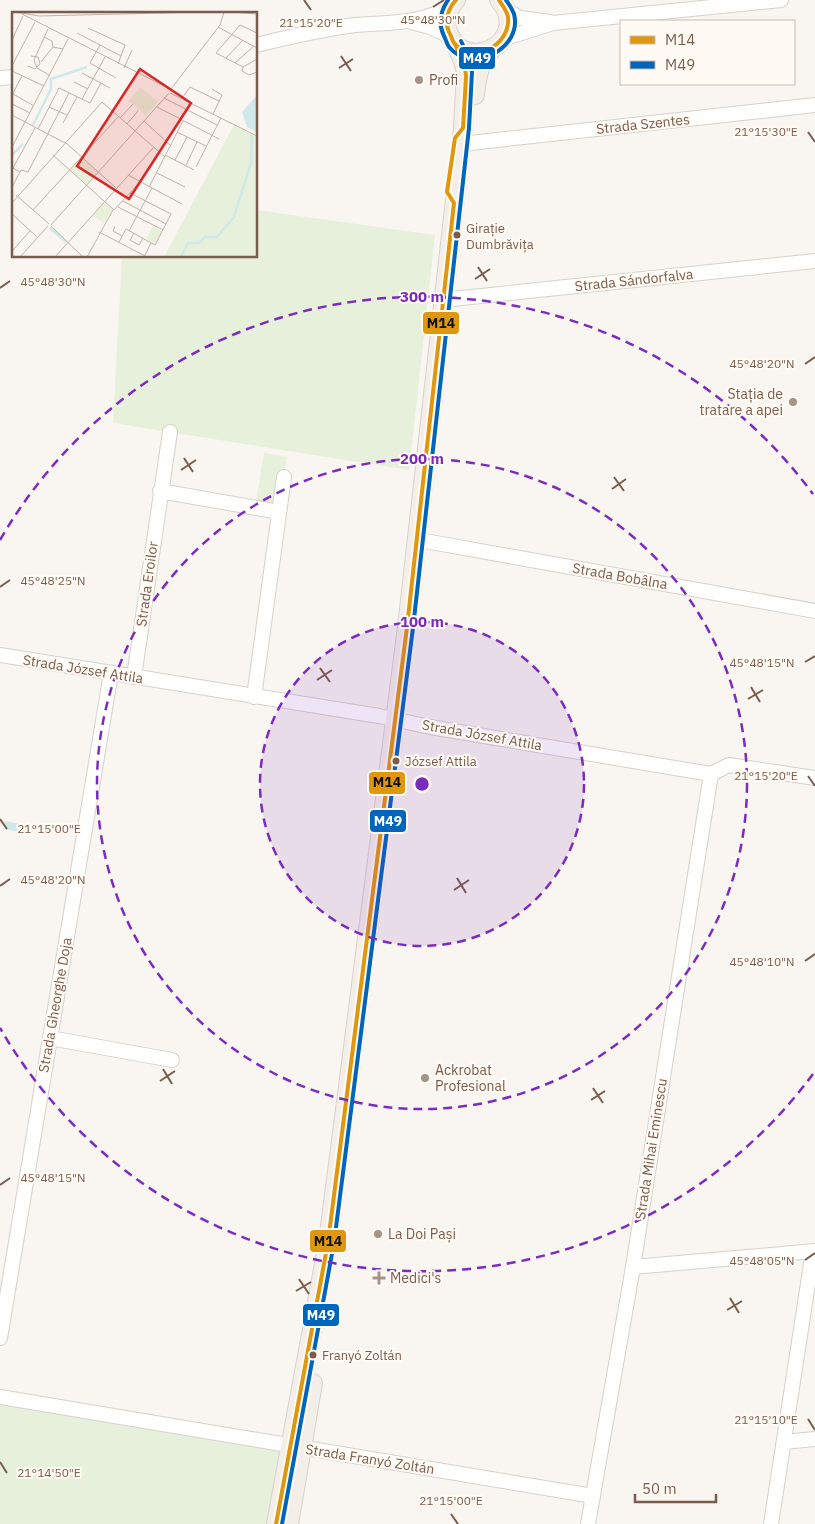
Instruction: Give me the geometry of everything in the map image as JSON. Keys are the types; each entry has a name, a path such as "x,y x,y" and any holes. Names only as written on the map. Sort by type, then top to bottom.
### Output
{"main road":[{"path":"399,721 407,627 463,128 466,72 462,58 446,26 447,14 454,2"},
{"path":"276,1524 296,1446 338,1243 399,721 425,542 478,72 486,56 498,45 508,25 503,5"},
{"path":"452,40 463,50 472,53 482,53 498,45"},
{"path":"289,1524 296,1446"}],"street":[{"path":"498,45 553,23 676,6 781,0"},
{"path":"258,45 354,26 405,21 435,14 454,2"},
{"path":"503,5 520,18 553,23"},
{"path":"405,21 430,26 452,40"},
{"name":"Strada Szentes","path":"470,143 815,106"},
{"name":"Strada Sándorfalva","path":"452,299 815,260"},
{"name":"Strada Eroilor","path":"134,677 170,432"},
{"path":"254,697 284,477"},
{"path":"160,491 279,512"},
{"name":"Strada Bobâlna","path":"425,542 815,611"},
{"name":"Strada József Attila","path":"0,655 711,774 728,765 815,778"},
{"name":"Strada Gheorghe Doja","path":"0,1338 111,673"},
{"name":"Strada Mihai Eminescu","path":"588,1524 632,1267 711,774"},
{"path":"50,1038 172,1060"},
{"path":"632,1267 814,1251 771,1524"},
{"name":"Strada Franyó Zoltán","path":"0,1397 592,1496"},
{"path":"784,1442 815,1439"}],"green space":[{"path":"258,210 435,235 409,470 113,423 122,258 258,258"},
{"path":"264,453 287,457 278,505 256,502"},
{"path":"0,1397 274,1449 281,1453 272,1524 0,1524"}],"water":[{"path":"5,821 20,824 19,832 4,829"}],"transit line":[{"name":"M49","path":"448,0 441,18 442,32 449,47 459,55 470,58 482,58 493,54 503,47 511,37 515,26 514,14 506,0"},
{"name":"M14","path":"456,0 448,15 448,28 454,43 470,52 480,52 489,49 497,44 503,36 507,27 508,17 506,10 499,0"},
{"name":"M49","path":"282,1524 334,1243 413,628 469,128 472,72 468,56 461,41"},
{"name":"M14","path":"276,1524 328,1242 407,627 454,203 447,192 455,138 463,128 466,77 465,67 455,44"}],"place":[{"name":"Profi","path":"419,80"},
{"name":"Girație Dumbrăvița","path":"457,235"},
{"name":"Stația de tratare a apei","path":"793,402"},
{"name":"József Attila","path":"396,761"},
{"name":"Ackrobat Profesional","path":"425,1078"},
{"name":"La Doi Pași","path":"378,1234"},
{"name":"Medici's","path":"379,1278"},
{"name":"Franyó Zoltán","path":"313,1355"}]}
